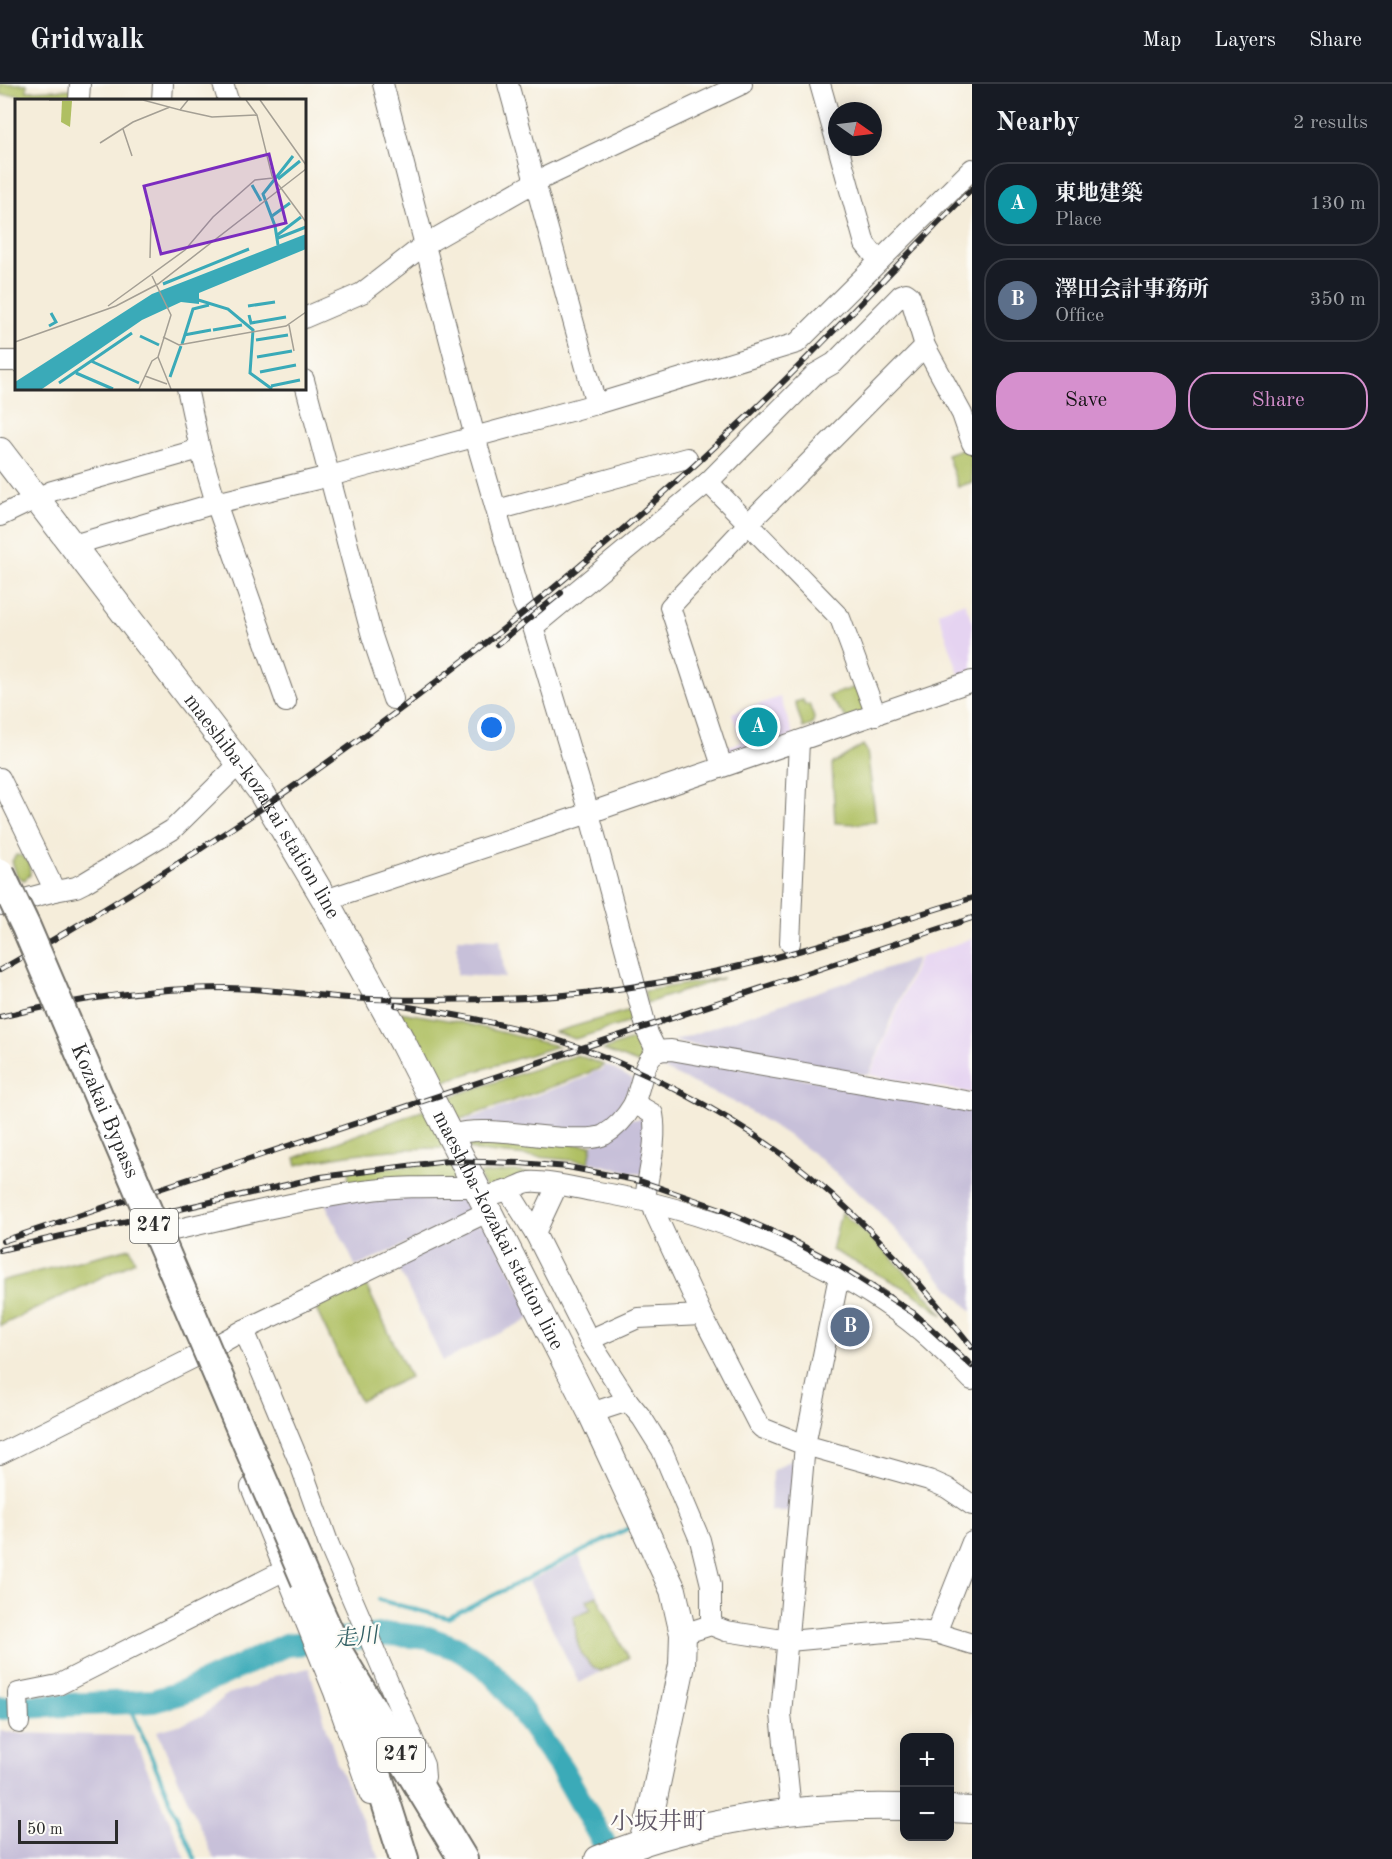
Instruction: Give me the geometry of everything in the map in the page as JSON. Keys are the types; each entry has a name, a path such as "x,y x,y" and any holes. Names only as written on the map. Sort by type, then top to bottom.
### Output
{"highway":[{"name":"Kozakai Bypass","path":"0,873 26,927 296,1575"},
{"name":"247","path":"296,1575 339,1652 463,1859"},
{"name":"247","path":"339,1652 404,1859"}],"main road":[{"name":"maeshiba-kozakai station line","path":"0,451 260,790 326,900 403,1043 591,1413 673,1590 683,1634 682,1665 644,1851"},
{"path":"598,1859 644,1851 670,1834 791,1810 858,1806 900,1807"},
{"path":"954,1809 972,1810"}],"street":[{"path":"79,99 80,84"},
{"path":"162,99 163,84"},
{"path":"223,84 228,99"},
{"path":"383,84 474,436 523,603 533,627 589,813 648,1034 657,1052"},
{"path":"508,84 597,404"},
{"path":"306,317 362,293 424,245 535,182 742,84"},
{"path":"820,84 828,113"},
{"path":"840,156 865,244 879,261"},
{"path":"73,545 216,503 330,476 597,404 797,343 972,169"},
{"path":"533,627 708,482 815,374 834,363 901,295 906,293 910,296 926,346 962,414 972,443"},
{"path":"722,766 670,608 749,523 926,346"},
{"path":"0,362 15,361"},
{"path":"306,387 372,636 393,699"},
{"path":"187,390 200,449 216,503 286,702"},
{"path":"0,516 52,491 200,449"},
{"path":"497,510 687,458"},
{"path":"708,482 840,618 876,715"},
{"path":"326,900 589,813 972,681"},
{"path":"790,943 798,741"},
{"path":"0,905 76,887 84,883 172,831 240,764"},
{"path":"0,778 55,891"},
{"path":"449,1134 475,1130 556,1138 595,1138 618,1124 634,1103 643,1074 657,1052 671,1050 972,1102"},
{"path":"634,1103 653,1114 655,1122 648,1202 758,1424 762,1428 805,1445 929,1480 947,1488 972,1505"},
{"path":"0,1454 197,1356 481,1199 529,1182 648,1202 735,1230 789,1251 872,1295 909,1321 948,1355 972,1380"},
{"path":"535,1233 557,1185"},
{"path":"174,1230 322,1198 366,1191 402,1188 481,1199"},
{"path":"508,1190 535,1233 589,1340 662,1450 700,1539 711,1585 711,1625"},
{"path":"791,1810 781,1714 805,1445 839,1276"},
{"path":"589,1340 638,1318 702,1315"},
{"path":"244,1330 300,1464 329,1545 424,1765 425,1777 420,1787"},
{"path":"197,1356 296,1575 376,1814 393,1828"},
{"path":"591,1413 628,1401"},
{"path":"936,1633 972,1542"},
{"path":"19,1723 18,1693 58,1685 296,1575"},
{"path":"683,1634 711,1625 726,1631 789,1641 908,1630 936,1633 972,1644"}],"shaded area":[{"path":"965,602 972,622 972,676 961,680 938,612"},
{"path":"780,697 794,737 723,761 720,749 741,742 732,713"},
{"path":"457,938 500,939 505,978 457,975"},
{"path":"972,938 972,1093 870,1075 919,958"},
{"path":"917,958 869,1075 673,1041"},
{"path":"671,1056 972,1107 972,1312 875,1208 819,1158 736,1103 658,1067 663,1060"},
{"path":"606,1065 634,1080 616,1112 605,1124 596,1128 557,1132 460,1122 582,1079 602,1070"},
{"path":"631,1119 650,1119 644,1175 589,1162 592,1145"},
{"path":"465,1188 477,1199 471,1214 356,1267 324,1201"},
{"path":"476,1224 490,1228 533,1317 443,1361 396,1263"},
{"path":"798,1455 794,1511 770,1511 772,1471"},
{"path":"579,1556 628,1658 579,1683 529,1581"},
{"path":"309,1668 337,1763 380,1859 214,1859 157,1731 186,1723 205,1714 227,1694 253,1687 274,1676"},
{"path":"0,1730 14,1733 133,1736 186,1859 0,1859"}],"green space":[{"path":"0,84 27,84 27,91 74,89 74,99 20,99 19,95 0,95"},
{"path":"970,446 972,482 958,487 947,454"},
{"path":"862,685 871,711 847,719 828,696"},
{"path":"803,700 805,705 809,704 814,718 812,725 803,728 795,702"},
{"path":"863,745 867,751 876,821 856,824 835,823 832,764"},
{"path":"16,855 22,856 29,862 30,875 24,880 17,876 12,861"},
{"path":"723,978 647,1003 644,991"},
{"path":"640,1007 643,1018 575,1039 555,1032"},
{"path":"400,1012 459,1022 558,1046 435,1084"},
{"path":"646,1035 648,1045 640,1064 603,1050"},
{"path":"577,1055 604,1065 582,1076 458,1120 451,1116 443,1099"},
{"path":"429,1108 448,1148 372,1152 297,1165 295,1158"},
{"path":"465,1140 592,1145 589,1162 476,1151 469,1148"},
{"path":"453,1163 463,1180 348,1189 349,1170"},
{"path":"513,1171 598,1183 553,1182 486,1191 479,1174"},
{"path":"841,1212 895,1261 943,1315 910,1291 832,1250"},
{"path":"130,1248 135,1261 0,1326 0,1281"},
{"path":"363,1279 410,1377 360,1401 313,1303"},
{"path":"597,1596 628,1658 601,1671 591,1665 581,1652 573,1617 591,1609 587,1600"}],"waterway":[{"path":"379,1600 448,1618 631,1527"},
{"name":"走川","path":"0,1708 153,1701 184,1692 286,1645 392,1634 428,1638 458,1649 485,1666 505,1687 562,1769 604,1843 610,1859"},
{"path":"128,1702 195,1859"}],"railway":[{"path":"0,970 201,849 393,715 486,643 665,492 751,413 972,189"},
{"path":"498,644 561,593"},
{"path":"0,1017 112,996 169,990 257,989 349,998 405,1000 530,998 595,992 659,983 753,963 972,898"},
{"path":"3,1241 972,918"},
{"path":"396,1005 491,1022 581,1048 651,1077 719,1113 782,1154 833,1195 896,1257 972,1347"},
{"path":"0,1250 321,1177 447,1161 568,1167 640,1181 721,1209 787,1238 835,1263 915,1314 972,1366"}],"place":[{"name":"東地建築","path":"758,727"},
{"name":"澤田会計事務所","path":"850,1327"}],"district":[{"name":"小坂井町","path":"658,1823"}]}
